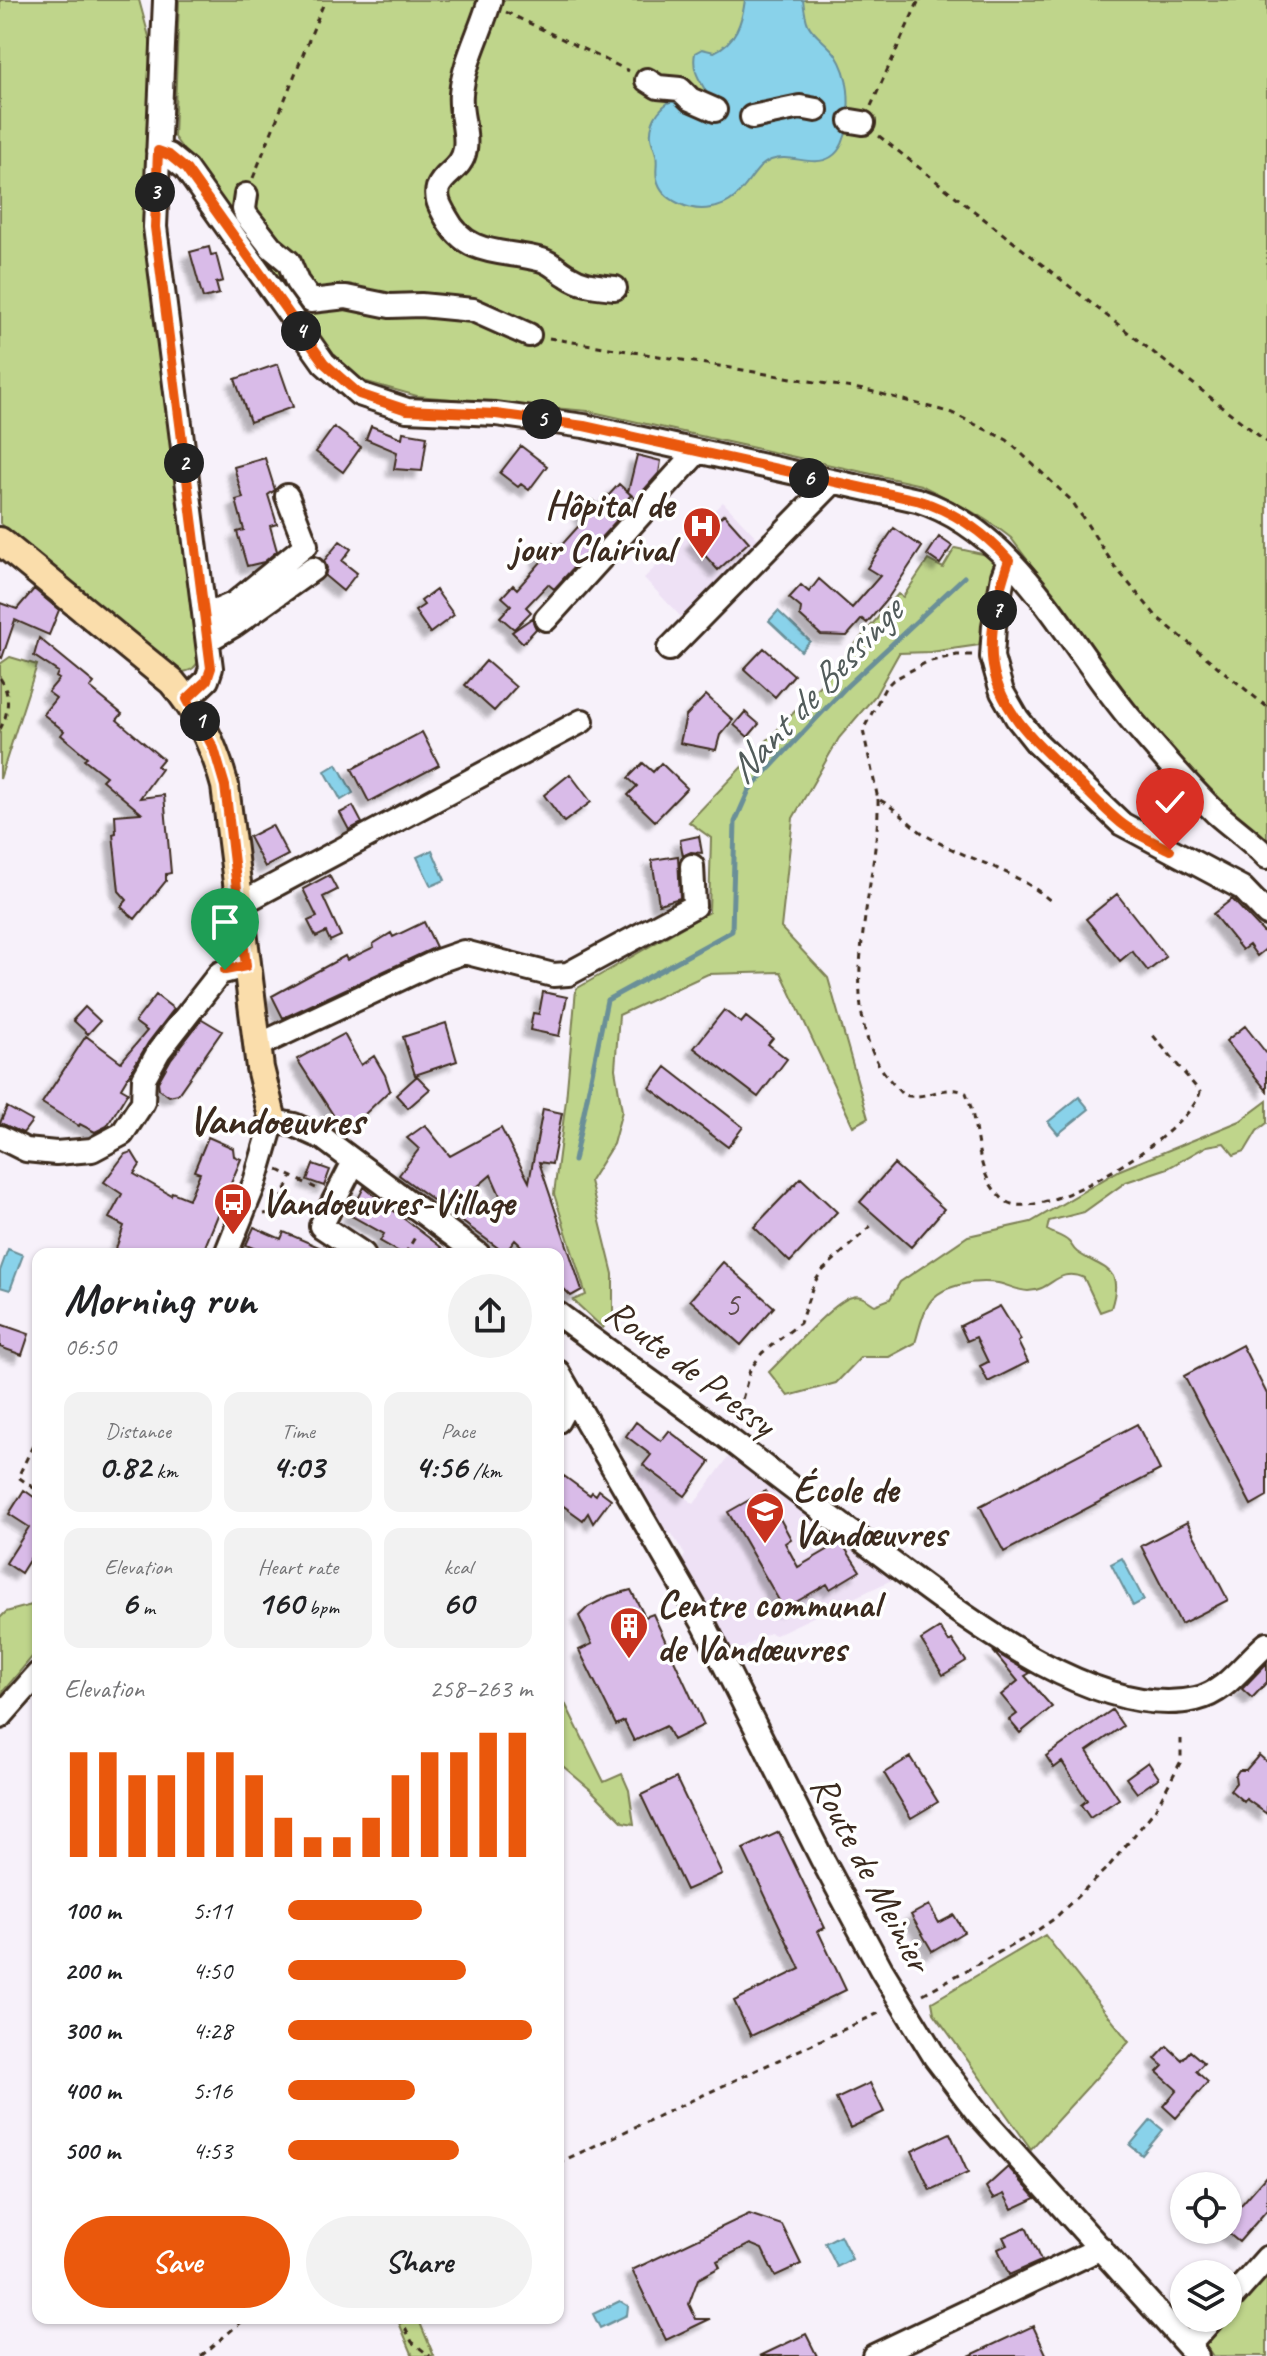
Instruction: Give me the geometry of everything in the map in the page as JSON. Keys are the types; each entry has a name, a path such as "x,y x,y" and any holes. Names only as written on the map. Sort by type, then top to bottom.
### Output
{"main road":[{"path":"0,541 142,656 187,699 206,729 220,767 228,811 257,1046 273,1121"}],"street":[{"path":"165,0 155,227 211,674 187,699"},
{"path":"494,4 463,79 460,103 465,130 464,156 441,182 438,203 457,234 469,243 511,256 546,262 583,284 615,288"},
{"path":"647,80 658,87 680,89 690,99 715,110"},
{"path":"752,117 800,107 816,110"},
{"path":"158,151 169,155 186,169 324,363 359,394 407,410 537,418 697,452 932,504 973,527 1009,560 1131,719 1196,792 1267,857"},
{"path":"246,195 246,215 271,247 289,262 297,282 311,301 346,297 390,306 421,305 473,310 529,335"},
{"path":"546,619 697,452"},
{"path":"669,649 832,483"},
{"path":"205,616 235,603 306,545 287,496"},
{"path":"1009,560 994,626 992,657 1002,692 1036,742 1122,824 1242,888 1267,914"},
{"path":"208,640 313,569"},
{"path":"238,905 582,721"},
{"path":"257,1046 438,961 464,952 553,975 568,974 694,906 692,866"},
{"path":"0,1137 15,1146 41,1153 92,1150 111,1142 132,1123 143,1102 144,1078 159,1051 220,973 246,966"},
{"path":"228,1248 255,1182 273,1121 316,1134 470,1248"},
{"path":"354,1162 321,1226 354,1248"},
{"name":"Route de Pressy","path":"564,1322 731,1441 970,1621 1041,1662 1098,1687 1148,1700 1196,1699 1227,1683 1267,1644"},
{"name":"Route de Meinier","path":"564,1382 727,1666 789,1795 902,2006 935,2057 977,2112 1193,2351"},
{"path":"564,1410 572,1395"},
{"path":"0,1717 32,1681"},
{"path":"874,2356 1101,2248"},
{"path":"1242,2286 1267,2258"},
{"path":"1193,2351 1205,2332"}],"path":[{"path":"246,195 325,0"},
{"path":"919,0 857,122 1267,442"},
{"path":"494,4 647,80"},
{"path":"529,335 870,391 966,419 1007,440 1072,501 1115,567 1157,617 1267,707"},
{"path":"992,657 942,658 927,662 893,680 863,730 874,769 878,799 875,854 861,951 861,999 869,1040 878,1063 902,1094 915,1097 948,1088 966,1093 983,1168 992,1187 1003,1200 1025,1207 1064,1195 1164,1137 1195,1106 1200,1092 1151,1033"},
{"path":"0,678 7,689 4,706 6,719 0,729"},
{"path":"878,799 929,837 1014,875 1052,902"},
{"path":"274,1169 336,1197"},
{"path":"263,1214 276,1212 292,1176"},
{"path":"731,1441 750,1370 762,1353 800,1323 814,1283 822,1271 875,1222"},
{"path":"32,1448 18,1477 32,1487"},
{"path":"923,1994 1041,1928 1109,1866 1155,1810 1181,1761 1181,1739"},
{"path":"564,2160 886,2010 902,2006"},
{"path":"201,2356 239,2324"},
{"path":"403,2324 412,2342 430,2356"}],"shaded area":[{"name":"Hôpital de jour Clairival","path":"723,502 760,541 681,617 644,578"},
{"name":"École de Vandœuvres","path":"730,1455 896,1578 775,1635 769,1633 733,1654 682,1560 685,1555 672,1534 666,1533 634,1477 642,1467 694,1504"}],"green space":[{"path":"0,0 139,0 151,44 144,225 200,658 188,671 182,672 0,523"},
{"path":"179,0 1267,0 1267,843 1208,787 1153,728 1011,538 945,497 921,485 588,411 417,396 360,380 343,368 174,137"},
{"path":"955,548 996,557 979,645 899,653 875,696 839,738 793,818 781,928 828,978 868,1118 853,1126 781,972 708,974 619,1015 615,1069 622,1111 613,1144 590,1181 613,1274 613,1314 603,1328 573,1300 586,1295 554,1194 576,989 709,912 711,838 689,822 822,683 898,594 903,597 928,560 943,568"},
{"path":"10,657 37,665 0,779 0,664"},
{"path":"1267,1101 1267,1123 1257,1131 1245,1151 1234,1155 1224,1143 1207,1146 1168,1168 1126,1182 1084,1212 1049,1221 1047,1230 1067,1240 1077,1252 1113,1276 1115,1294 1111,1308 1100,1312 1084,1278 1075,1275 1061,1277 1028,1291 998,1283 968,1283 948,1289 932,1299 915,1343 889,1357 861,1357 836,1383 788,1396 769,1372 822,1318 844,1301 858,1296 875,1305 890,1299 900,1282 968,1236 1031,1222 1120,1170 1240,1121"},
{"path":"32,1605 32,1657 0,1695 0,1618 6,1612"},
{"path":"564,1701 604,1782 622,1774 629,1790 634,1824 623,1822 564,1767"},
{"path":"1045,1935 1129,2042 1031,2149 934,2013 932,2002"},
{"path":"1267,2273 1267,2356 1213,2356 1205,2345 1216,2332 1242,2332 1242,2302"},
{"path":"400,2324 421,2324 434,2356 413,2356"}],"water":[{"path":"745,0 803,0 808,24 833,51 844,72 849,98 845,135 831,157 817,161 771,160 757,170 740,193 723,205 703,209 686,206 671,199 660,187 651,138 652,124 658,112 674,100 688,97 711,101 696,73 695,53 702,49 714,52 728,43 740,23"},
{"path":"778,611 810,641 801,651 769,621"},
{"path":"337,764 353,793 341,800 325,771"},
{"path":"432,850 445,880 431,886 417,857"},
{"path":"1079,1097 1089,1109 1058,1134 1048,1122"},
{"path":"8,1249 23,1255 10,1290 0,1287 0,1271"},
{"path":"1122,1558 1144,1600 1133,1606 1111,1564"},
{"path":"1151,2120 1163,2130 1142,2155 1130,2145"},
{"path":"840,2235 852,2259 837,2267 825,2243"},
{"path":"620,2301 628,2306 627,2315 600,2328 593,2314"}],"building":[{"path":"209,247 211,255 216,254 223,281 216,283 219,294 203,298 190,252"},
{"path":"278,364 293,407 250,422 235,379"},
{"path":"371,426 402,438 403,432 427,436 422,471 394,469 397,452 366,439"},
{"path":"334,427 361,447 343,472 316,452"},
{"path":"521,446 547,466 529,490 521,484 518,487 500,473"},
{"path":"637,455 661,461 659,473 636,499 628,492"},
{"path":"265,458 275,490 268,495 277,524 270,526 277,551 264,562 247,566 237,532 244,530 236,500 243,498 234,467"},
{"path":"619,484 631,495 613,517 617,520 554,589 548,584 526,607 531,612 514,629 500,617 511,605 502,597 513,585 517,589 542,561 538,558 552,543 559,548 585,519 580,514 592,500 599,506"},
{"path":"724,514 749,542 718,570 693,542"},
{"path":"894,528 922,547 888,598 867,623 862,619 847,636 821,635 800,616 801,608 789,598 801,585 809,592 819,579 852,608 880,576 867,568"},
{"path":"939,537 952,546 940,564 927,555"},
{"path":"340,541 351,549 342,561 357,573 343,591 325,576 327,568 324,561"},
{"path":"34,589 59,610 49,635 15,620 2,658 0,603 17,609"},
{"path":"436,590 454,615 430,633 415,611 424,605 421,601"},
{"path":"532,618 536,629 523,643 512,632"},
{"path":"39,638 94,683 90,688 122,714 117,720 163,759 157,766 161,769 140,798 164,795 171,873 166,874 166,881 135,919 121,907 127,900 119,891 113,834 116,833 115,815 141,813 102,780 106,776 84,759 87,757 61,735 64,731 43,714 56,698 48,692 59,679 56,677 58,672 34,656"},
{"path":"764,648 794,675 775,697 744,669"},
{"path":"486,661 516,687 494,711 465,685"},
{"path":"706,695 733,720 720,735 716,750 680,743 686,716"},
{"path":"745,712 759,724 748,737 734,725"},
{"path":"422,732 439,765 369,802 352,769"},
{"path":"643,763 653,772 661,763 687,788 655,821 628,795 637,786 628,778"},
{"path":"570,774 591,802 564,822 544,795"},
{"path":"353,806 362,823 349,830 340,813"},
{"path":"272,825 288,855 265,867 249,837"},
{"path":"699,836 702,853 691,852 683,856 680,840"},
{"path":"678,856 680,898 659,904 652,860"},
{"path":"329,875 337,890 323,897 341,936 330,941 326,932 316,937 308,921 317,917 303,889"},
{"path":"1117,894 1166,957 1148,971 1132,951 1120,961 1086,919"},
{"path":"1232,899 1267,936 1267,948 1257,956 1249,945 1242,950 1213,914"},
{"path":"424,922 436,947 283,1018 272,996 345,956 347,960 374,947 373,944 391,933 393,937"},
{"path":"543,992 567,997 559,1036 530,1030 533,1013 539,1014"},
{"path":"156,995 174,1009 148,1043 121,1088 128,1092 107,1126 95,1132 79,1126 42,1103 86,1036 121,1062 147,1031 135,1022"},
{"path":"85,1007 100,1021 88,1034 73,1020"},
{"path":"724,1010 741,1023 746,1017 773,1038 768,1044 787,1059 758,1097 694,1048"},
{"path":"202,1019 222,1031 178,1094 169,1096 159,1089 158,1082 171,1059"},
{"path":"446,1023 457,1061 415,1075 403,1037"},
{"path":"1245,1026 1267,1054 1267,1091 1226,1041"},
{"path":"344,1034 361,1065 374,1056 390,1090 364,1115 341,1127 297,1059"},
{"path":"666,1067 743,1127 728,1147 650,1088"},
{"path":"417,1076 430,1089 408,1108 396,1095"},
{"path":"7,1107 32,1121 23,1133 0,1123"},
{"path":"543,1109 562,1113 552,1164 539,1162 582,1290 571,1296 564,1289 564,1248 524,1248 515,1240 509,1248 498,1248 399,1175 419,1149 407,1138 425,1125 450,1156 501,1128 529,1182","holes":["491,1175 504,1204 486,1216 462,1200"]},
{"path":"208,1137 233,1148 234,1156 241,1159 204,1248 116,1248 124,1226 109,1218 122,1194 104,1182 125,1154 132,1152 140,1165 134,1174 171,1195 172,1192 189,1199 200,1173 194,1171"},
{"path":"313,1164 330,1170 324,1186 307,1180"},
{"path":"894,1164 944,1209 911,1247 860,1202"},
{"path":"801,1178 837,1212 790,1262 754,1227"},
{"path":"364,1187 442,1248 392,1248 380,1241 384,1234 350,1215"},
{"path":"254,1227 281,1239 284,1232 321,1248 253,1248 246,1245"},
{"path":"723,1262 774,1307 741,1345 690,1300"},
{"path":"1000,1306 1021,1340 1018,1342 1028,1362 988,1382 980,1366 988,1362 976,1337 967,1341 960,1326"},
{"path":"0,1324 29,1334 22,1355 0,1347"},
{"path":"1242,1345 1267,1394 1267,1496 1251,1505 1184,1376"},
{"path":"636,1422 661,1441 669,1431 710,1462 685,1496 643,1465 651,1455 626,1436"},
{"path":"1137,1424 1160,1470 1004,1552 980,1506"},
{"path":"564,1476 590,1495 592,1492 596,1495 599,1490 611,1499 593,1523 588,1513 583,1520 564,1506"},
{"path":"24,1490 32,1496 32,1556 21,1573 6,1563 29,1527 9,1514"},
{"path":"765,1491 791,1539 785,1543 798,1567 841,1542 860,1571 830,1589 827,1584 784,1609 728,1512"},
{"path":"1187,1522 1228,1600 1181,1624 1141,1546"},
{"name":"Centre communal de Vandœuvres","path":"631,1590 645,1617 653,1614 704,1725 673,1740 666,1726 634,1741 624,1721 616,1725 579,1650 592,1644 579,1616 588,1607 609,1596"},
{"path":"940,1628 966,1661 943,1675 921,1640"},
{"path":"993,1651 1030,1673 1025,1676 1052,1707 1020,1733 1009,1720 1017,1714 1001,1695 1018,1681"},
{"path":"1267,1663 1267,1682 1252,1698 1242,1689"},
{"path":"1112,1710 1123,1726 1087,1751 1119,1799 1090,1818 1081,1805 1087,1800 1062,1762 1054,1768 1046,1756"},
{"path":"1259,1755 1267,1762 1267,1814 1246,1799 1244,1802 1230,1790 1236,1783 1235,1776 1239,1770 1246,1770"},
{"path":"910,1757 938,1802 911,1818 884,1773"},
{"path":"1148,1762 1159,1778 1137,1793 1126,1778"},
{"path":"676,1778 722,1874 686,1890 641,1795"},
{"path":"779,1832 825,1928 818,1931 846,1990 751,2036 734,2001 800,1969 743,1849"},
{"path":"929,1905 939,1923 954,1915 964,1932 932,1951 911,1915"},
{"path":"1167,2046 1182,2060 1190,2051 1204,2063 1196,2071 1208,2082 1176,2118 1163,2106 1177,2090 1157,2072 1163,2066 1155,2059"},
{"path":"870,2083 884,2112 850,2128 836,2099"},
{"path":"950,2133 968,2173 930,2190 912,2151"},
{"path":"1008,2167 1036,2198 1012,2209 1004,2194 993,2199 986,2187"},
{"path":"1267,2175 1267,2210 1242,2239 1242,2204"},
{"path":"749,2214 782,2225 801,2264 775,2276 762,2249 750,2244 717,2261 720,2267 698,2279 689,2304 696,2319 710,2319 666,2340 632,2270"},
{"path":"1026,2227 1041,2261 1009,2275 998,2249 1007,2245 1003,2237"},
{"path":"1033,2326 1047,2356 969,2356"},
{"path":"806,2334 817,2356 760,2356"}],"waterway":[{"name":"Nant de Bessinge","path":"574,1161 607,1000 732,931 735,822 749,790 847,686 964,577"}],"place":[{"name":"Hôpital de jour Clairival","path":"702,560"},
{"name":"Vandoeuvres-Village","path":"233,1236"},
{"name":"École de Vandœuvres","path":"765,1545"},
{"name":"Centre communal de Vandœuvres","path":"629,1660"}],"district":[{"name":"Vandoeuvres","path":"276,1119"}],"route":[{"path":"225,970 246,966 225,786 206,729 187,699 207,680 211,668 155,227 158,151 169,155 186,169 324,363 359,394 407,410 496,414 584,426 917,500 963,520 1009,560 994,626 992,657 1002,692 1017,718 1036,742 1122,824 1170,850"}]}
